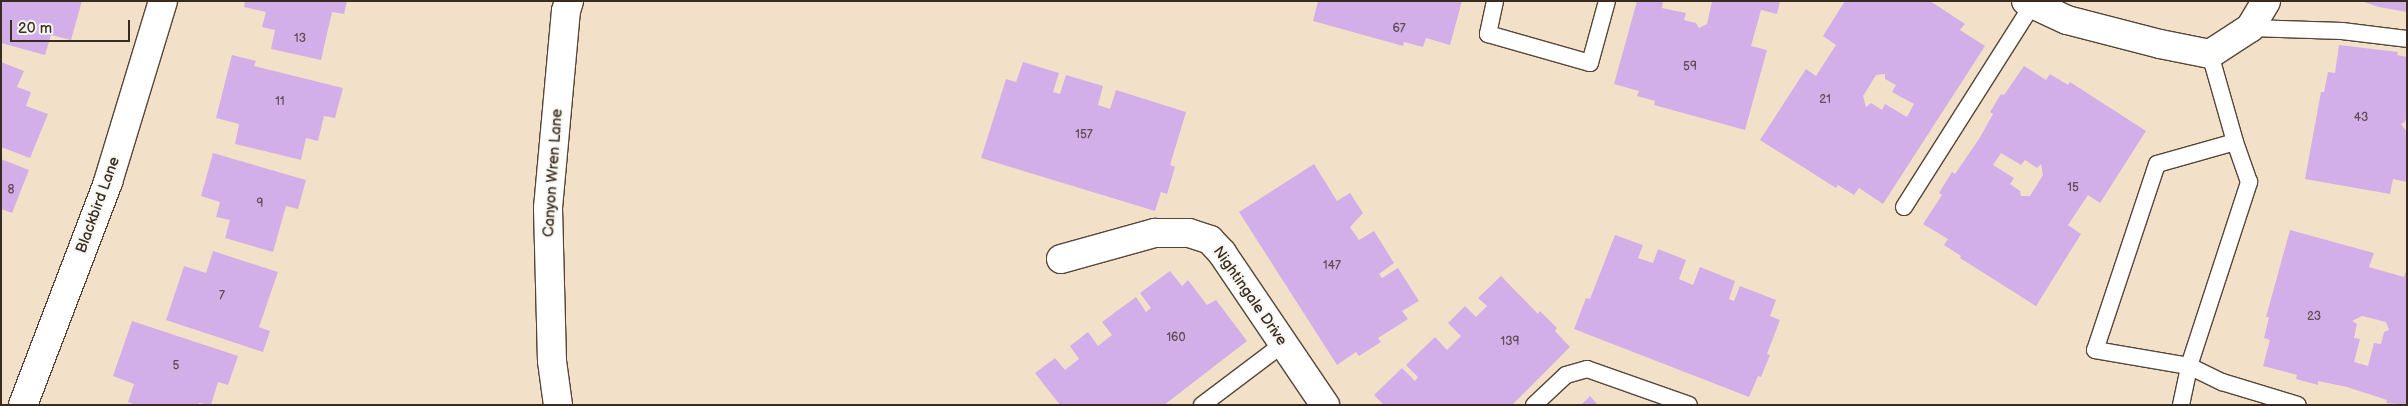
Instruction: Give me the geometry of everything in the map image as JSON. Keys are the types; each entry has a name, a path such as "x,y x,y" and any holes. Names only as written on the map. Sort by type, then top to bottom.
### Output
{"street":[{"name":"Blackbird Lane","path":"24,405 108,182 163,1"},
{"name":"Canyon Wren Lane","path":"558,405 552,361 548,208 566,11 569,1"},
{"path":"2030,3 2067,20 2160,44 2210,54 2250,28 2266,1"},
{"name":"Nightingale Drive","path":"1061,258 1155,233 1189,233 1210,240 1222,253 1324,405"}],"lane":[{"path":"1495,1 1488,34 1590,63 1607,1"},
{"path":"1904,207 2030,3"},
{"path":"2250,28 2342,31 2407,39"},
{"path":"2181,405 2189,366 2249,182 2235,142 2210,54"},
{"path":"2235,142 2157,164 2095,350 2189,366 2222,382 2298,405"},
{"path":"1202,405 1283,344"},
{"path":"1534,405 1566,374 1587,369 1689,405"}],"building":[{"path":"1,1 82,1 71,40 51,35 45,55 1,43"},
{"path":"245,1 347,1 344,14 332,12 321,60 271,49 275,30 262,27 266,12 244,7"},
{"path":"1318,1 1462,1 1450,45 1426,38 1423,47 1404,42 1403,46 1313,21"},
{"path":"1637,1 1663,1 1662,8 1686,13 1684,20 1696,23 1699,28 1707,24 1712,1 1780,1 1777,14 1761,10 1751,46 1767,50 1745,130 1654,105 1655,101 1637,96 1639,91 1614,84"},
{"path":"1845,1 1930,1 1965,24 1960,30 1985,46 1883,204 1859,188 1854,195 1838,185 1836,188 1760,140 1806,69 1816,76 1836,45 1823,36","holes":["1885,74 1885,79 1896,85 1892,92 1914,104 1907,117 1885,104 1882,110 1871,103 1866,107 1863,96 1876,75"]},
{"path":"2361,1 2407,1 2407,12 2379,7"},
{"path":"2339,45 2398,52 2397,55 2407,57 2407,115 2405,122 2401,124 2407,132 2407,182 2393,179 2390,194 2305,179 2321,92 2324,92 2328,72 2335,73"},
{"path":"232,55 256,61 254,66 343,88 335,118 324,116 318,141 306,138 301,160 235,144 239,124 216,118"},
{"path":"1,62 24,71 17,87 31,92 26,106 48,114 30,158 1,147"},
{"path":"1023,62 1059,73 1053,92 1060,94 1066,75 1103,86 1098,105 1110,109 1116,90 1186,112 1170,165 1175,167 1167,194 1161,192 1155,211 981,158 1006,79 1016,82"},
{"path":"2024,66 2046,80 2050,74 2068,85 2070,82 2146,131 2100,203 2088,195 2068,225 2081,234 2036,306 1960,258 1961,256 1944,245 1948,239 1923,224 1942,195 1939,193 1952,172 1955,174 1979,139 1993,114 1990,112 2001,94 2004,95","holes":["2001,153 2021,165 2025,160 2037,168 2041,164 2043,175 2030,196 2021,196 2020,191 2010,184 2014,178 1993,165"]},
{"path":"213,153 306,180 298,209 286,206 273,252 225,238 230,220 216,217 220,202 201,196"},
{"path":"1,159 29,170 12,213 1,209"},
{"path":"1314,164 1337,201 1350,193 1363,213 1350,227 1359,240 1374,231 1394,263 1379,274 1382,278 1398,268 1419,301 1402,311 1408,319 1378,338 1381,342 1359,356 1356,352 1337,365 1239,212"},
{"path":"2290,230 2374,253 2369,267 2404,277 2407,268 2407,405 2386,403 2387,400 2347,387 2318,381 2318,385 2296,379 2297,375 2263,366 2270,340 2264,338 2269,317 2266,317","holes":["2362,316 2386,322 2389,330 2384,332 2381,344 2374,343 2368,366 2354,362 2360,339 2354,338 2357,324 2352,321"]},
{"path":"1615,235 1643,245 1638,258 1653,263 1658,249 1686,260 1679,279 1693,285 1700,267 1735,281 1729,299 1734,301 1740,286 1776,300 1770,316 1780,320 1767,354 1770,355 1761,377 1758,376 1749,397 1574,329 1586,298 1590,299"},
{"path":"213,251 278,272 259,327 270,331 263,352 166,320 184,266 206,273"},
{"path":"1170,271 1182,286 1188,280 1207,305 1216,300 1247,341 1164,405 1060,405 1035,373 1055,358 1065,370 1079,359 1070,346 1088,332 1098,346 1112,335 1102,322 1136,297 1146,312 1151,308 1140,293"},
{"path":"1501,276 1538,314 1540,311 1557,328 1555,331 1570,347 1512,405 1384,405 1374,395 1402,368 1415,381 1418,377 1406,365 1435,337 1447,350 1461,336 1448,323 1465,306 1476,317 1487,306 1478,298"},
{"path":"132,321 238,356 228,385 218,382 211,405 199,403 198,405 136,405 128,402 134,384 113,376"},
{"path":"1590,396 1598,405 1581,405"}]}
